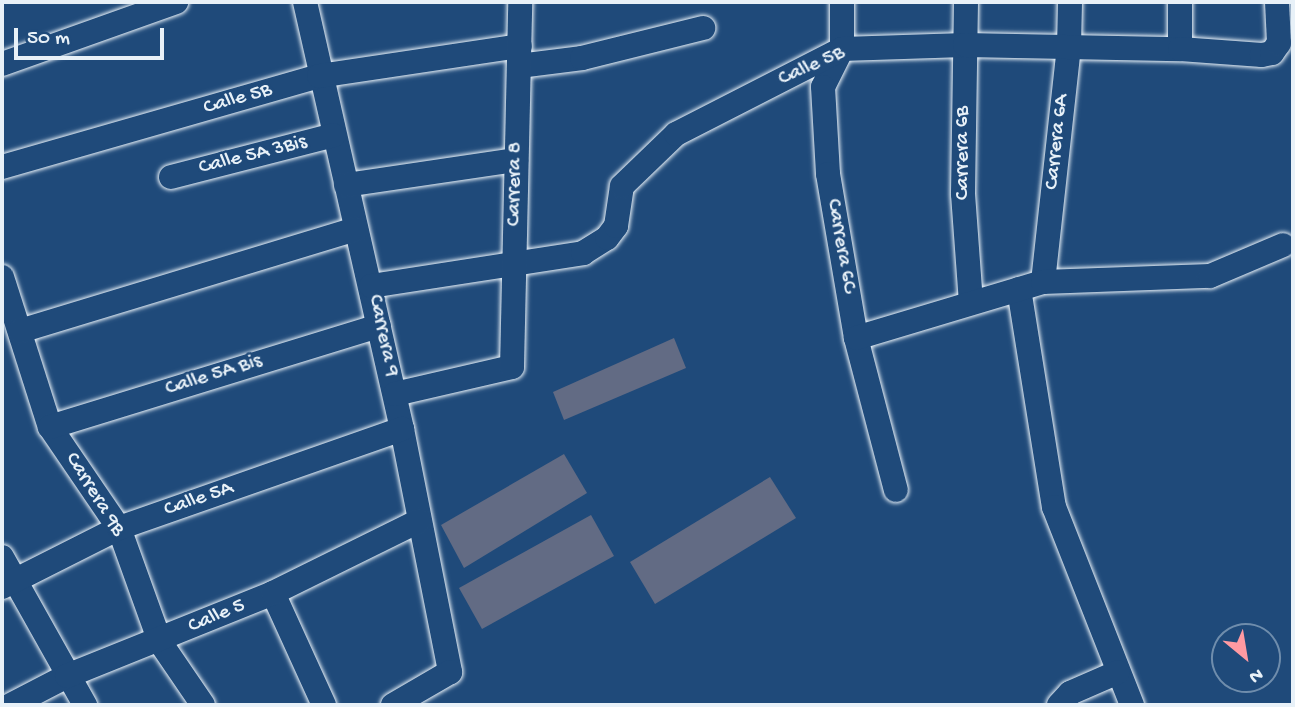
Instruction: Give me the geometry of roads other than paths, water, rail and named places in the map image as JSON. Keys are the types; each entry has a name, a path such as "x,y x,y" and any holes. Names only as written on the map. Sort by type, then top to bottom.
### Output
{"street":[{"path":"2,64 176,2"},
{"name":"Carrera 9","path":"305,2 319,76 395,394 450,672 393,705"},
{"name":"Carrera 8","path":"395,394 512,367 520,2"},
{"name":"Carrera 6C","path":"842,2 842,49 822,87 828,174 856,338 896,490"},
{"name":"Carrera 6B","path":"966,2 963,194 971,303"},
{"name":"Carrera 6A","path":"1043,282 1069,47 1070,2"},
{"path":"1181,2 1181,49"},
{"name":"Calle 5B","path":"514,263 583,253 607,238 616,226 622,186 676,134 842,49 965,45 1272,53 1279,43 1277,2"},
{"name":"Calle 5B","path":"2,167 319,76 519,56 582,58 626,43 704,27"},
{"name":"Calle 5A 3Bis","path":"172,177 334,135"},
{"path":"346,185 516,160"},
{"path":"20,331 356,229"},
{"path":"856,338 1043,282 1210,276 1283,245"},
{"path":"371,286 514,263"},
{"name":"Carrera 9B","path":"2,277 50,427 119,528 160,642 203,705"},
{"path":"1019,289 1054,507 1132,705"},
{"name":"Calle 5A Bis","path":"50,427 379,326"},
{"name":"Calle 5A","path":"8,584 119,528 402,429"},
{"name":"Calle 5","path":"11,705 67,676 160,642 273,593 419,521"},
{"path":"2,557 8,584 85,705"},
{"path":"273,593 324,705"},
{"path":"1059,705 1070,692 1118,672"}]}
